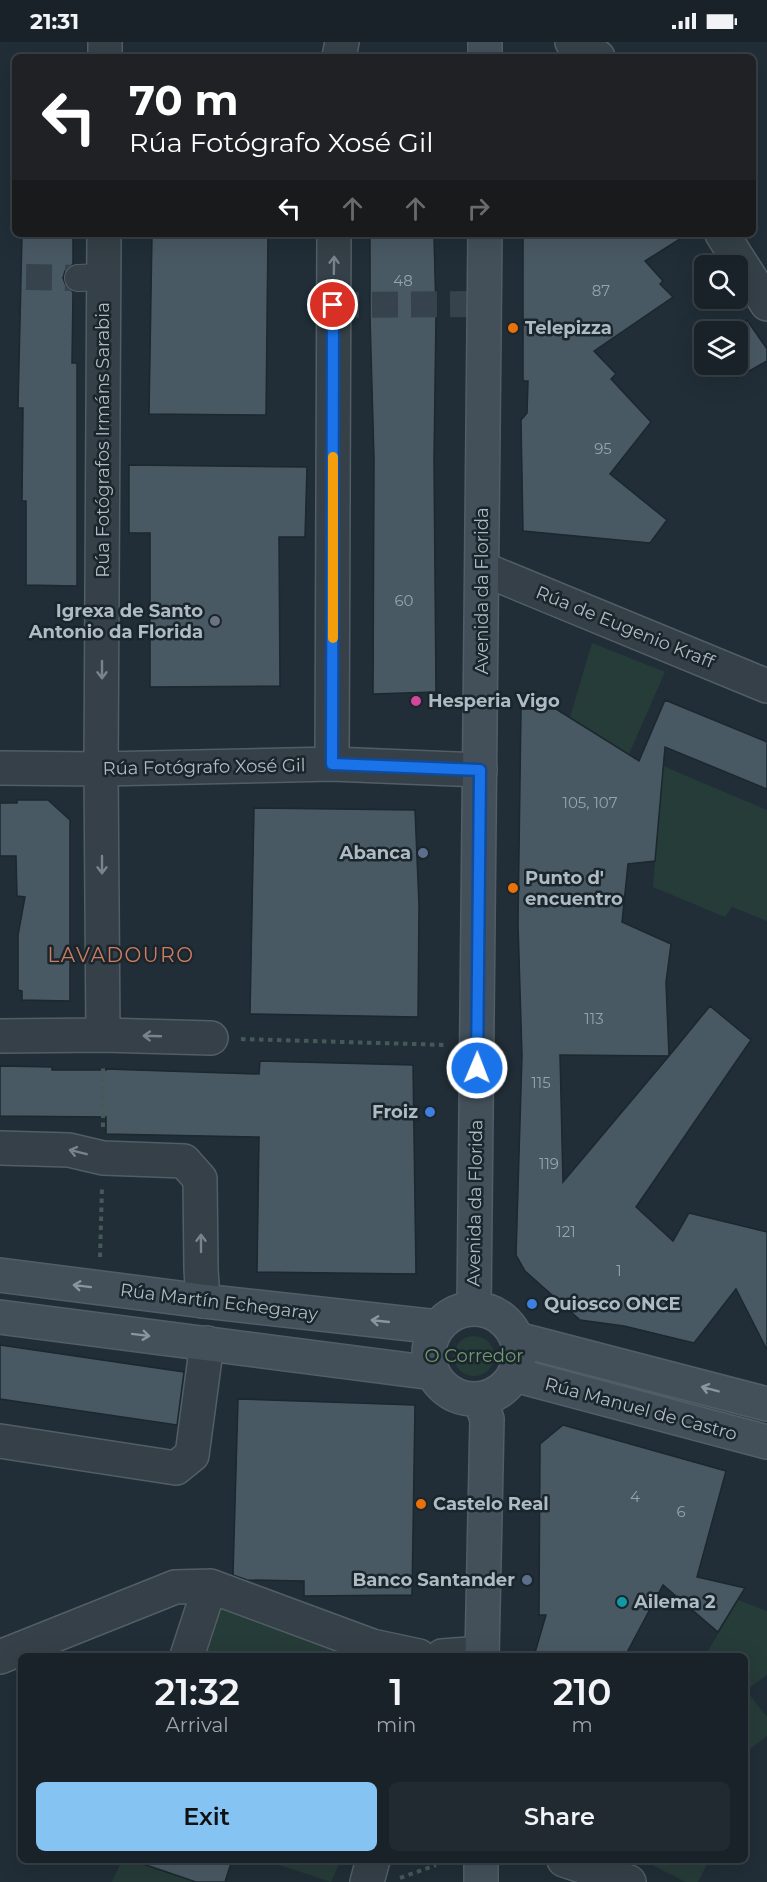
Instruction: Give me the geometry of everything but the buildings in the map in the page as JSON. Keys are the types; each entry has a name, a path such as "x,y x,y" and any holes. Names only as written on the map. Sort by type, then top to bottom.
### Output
{"main road":[{"name":"Avenida da Florida","path":"474,1309 485,237"},
{"name":"Rúa Martín Echegaray","path":"0,1275 203,1301 438,1327"},
{"path":"474,1309 488,1311 511,1326 520,1351 515,1375 507,1387 480,1400 465,1399 452,1394 441,1385 429,1361 429,1349 438,1327 448,1317 460,1311 474,1309"},
{"path":"0,1317 433,1373"},
{"name":"Rúa Manuel de Castro","path":"517,1339 767,1404"},
{"name":"Rúa Manuel de Castro","path":"515,1375 767,1442"},
{"path":"480,1400 487,1419 482,1653"},
{"path":"481,1863 481,1882"}],"street":[{"path":"572,42 593,54"},
{"name":"Rúa Fotógrafos Irmáns Sarabia","path":"103,237 91,278 104,1035"},
{"path":"332,764 334,237"},
{"path":"724,237 767,304"},
{"name":"Rúa de Eugenio Kraff","path":"483,569 767,686"},
{"name":"Rúa Fotógrafo Xosé Gil","path":"0,768 101,769 332,764 480,770"},
{"path":"0,1036 104,1035 210,1038"},
{"path":"0,1148 69,1150 103,1158 184,1161 201,1179 203,1301"},
{"path":"0,1441 176,1468 192,1455 207,1343"},
{"path":"188,1653 210,1586"},
{"path":"0,1657 175,1587 210,1586 372,1651 391,1653"},
{"path":"573,1863 629,1882"}],"path":[{"path":"103,1133 104,1035"},
{"path":"210,1038 477,1046"},
{"path":"100,1257 102,1183"},
{"path":"379,1874 436,1865"}],"green space":[{"path":"592,643 665,672 629,754 570,717"},
{"path":"663,766 767,810 767,921 732,907 725,917 653,887"},
{"name":"O Corredor","path":"474,1336 482,1337 488,1342 493,1348 493,1364 488,1370 482,1375 474,1376 466,1375 460,1370 455,1364 454,1356 455,1348 460,1342 466,1337"},
{"path":"738,1600 767,1611 767,1675 748,1689 748,1653 707,1653"},
{"path":"218,1606 346,1653 200,1653"},
{"path":"748,1693 767,1717 767,1736 748,1750"},
{"path":"121,1863 140,1863 196,1882 112,1882"},
{"path":"273,1863 340,1863 331,1882"},
{"path":"648,1863 708,1863 698,1882 686,1882"}],"tunnel":[{"path":"26,277 78,278"},
{"path":"333,305 485,304"}],"slow traffic":[{"path":"333,457 333,638"}],"place":[{"name":"Telepizza","path":"513,328"},
{"name":"Igrexa de Santo Antonio da Florida","path":"215,621"},
{"name":"Hesperia Vigo","path":"416,701"},
{"name":"Abanca","path":"423,853"},
{"name":"Punto d' encuentro","path":"513,888"},
{"name":"Froiz","path":"430,1112"},
{"name":"Quiosco ONCE","path":"532,1304"},
{"name":"Castelo Real","path":"421,1504"},
{"name":"Banco Santander","path":"527,1580"},
{"name":"Ailema 2","path":"622,1602"}],"district":[{"name":"LAVADOURO","path":"121,955"}],"route":[{"path":"333,305 332,764 480,770 477,1068"}]}
